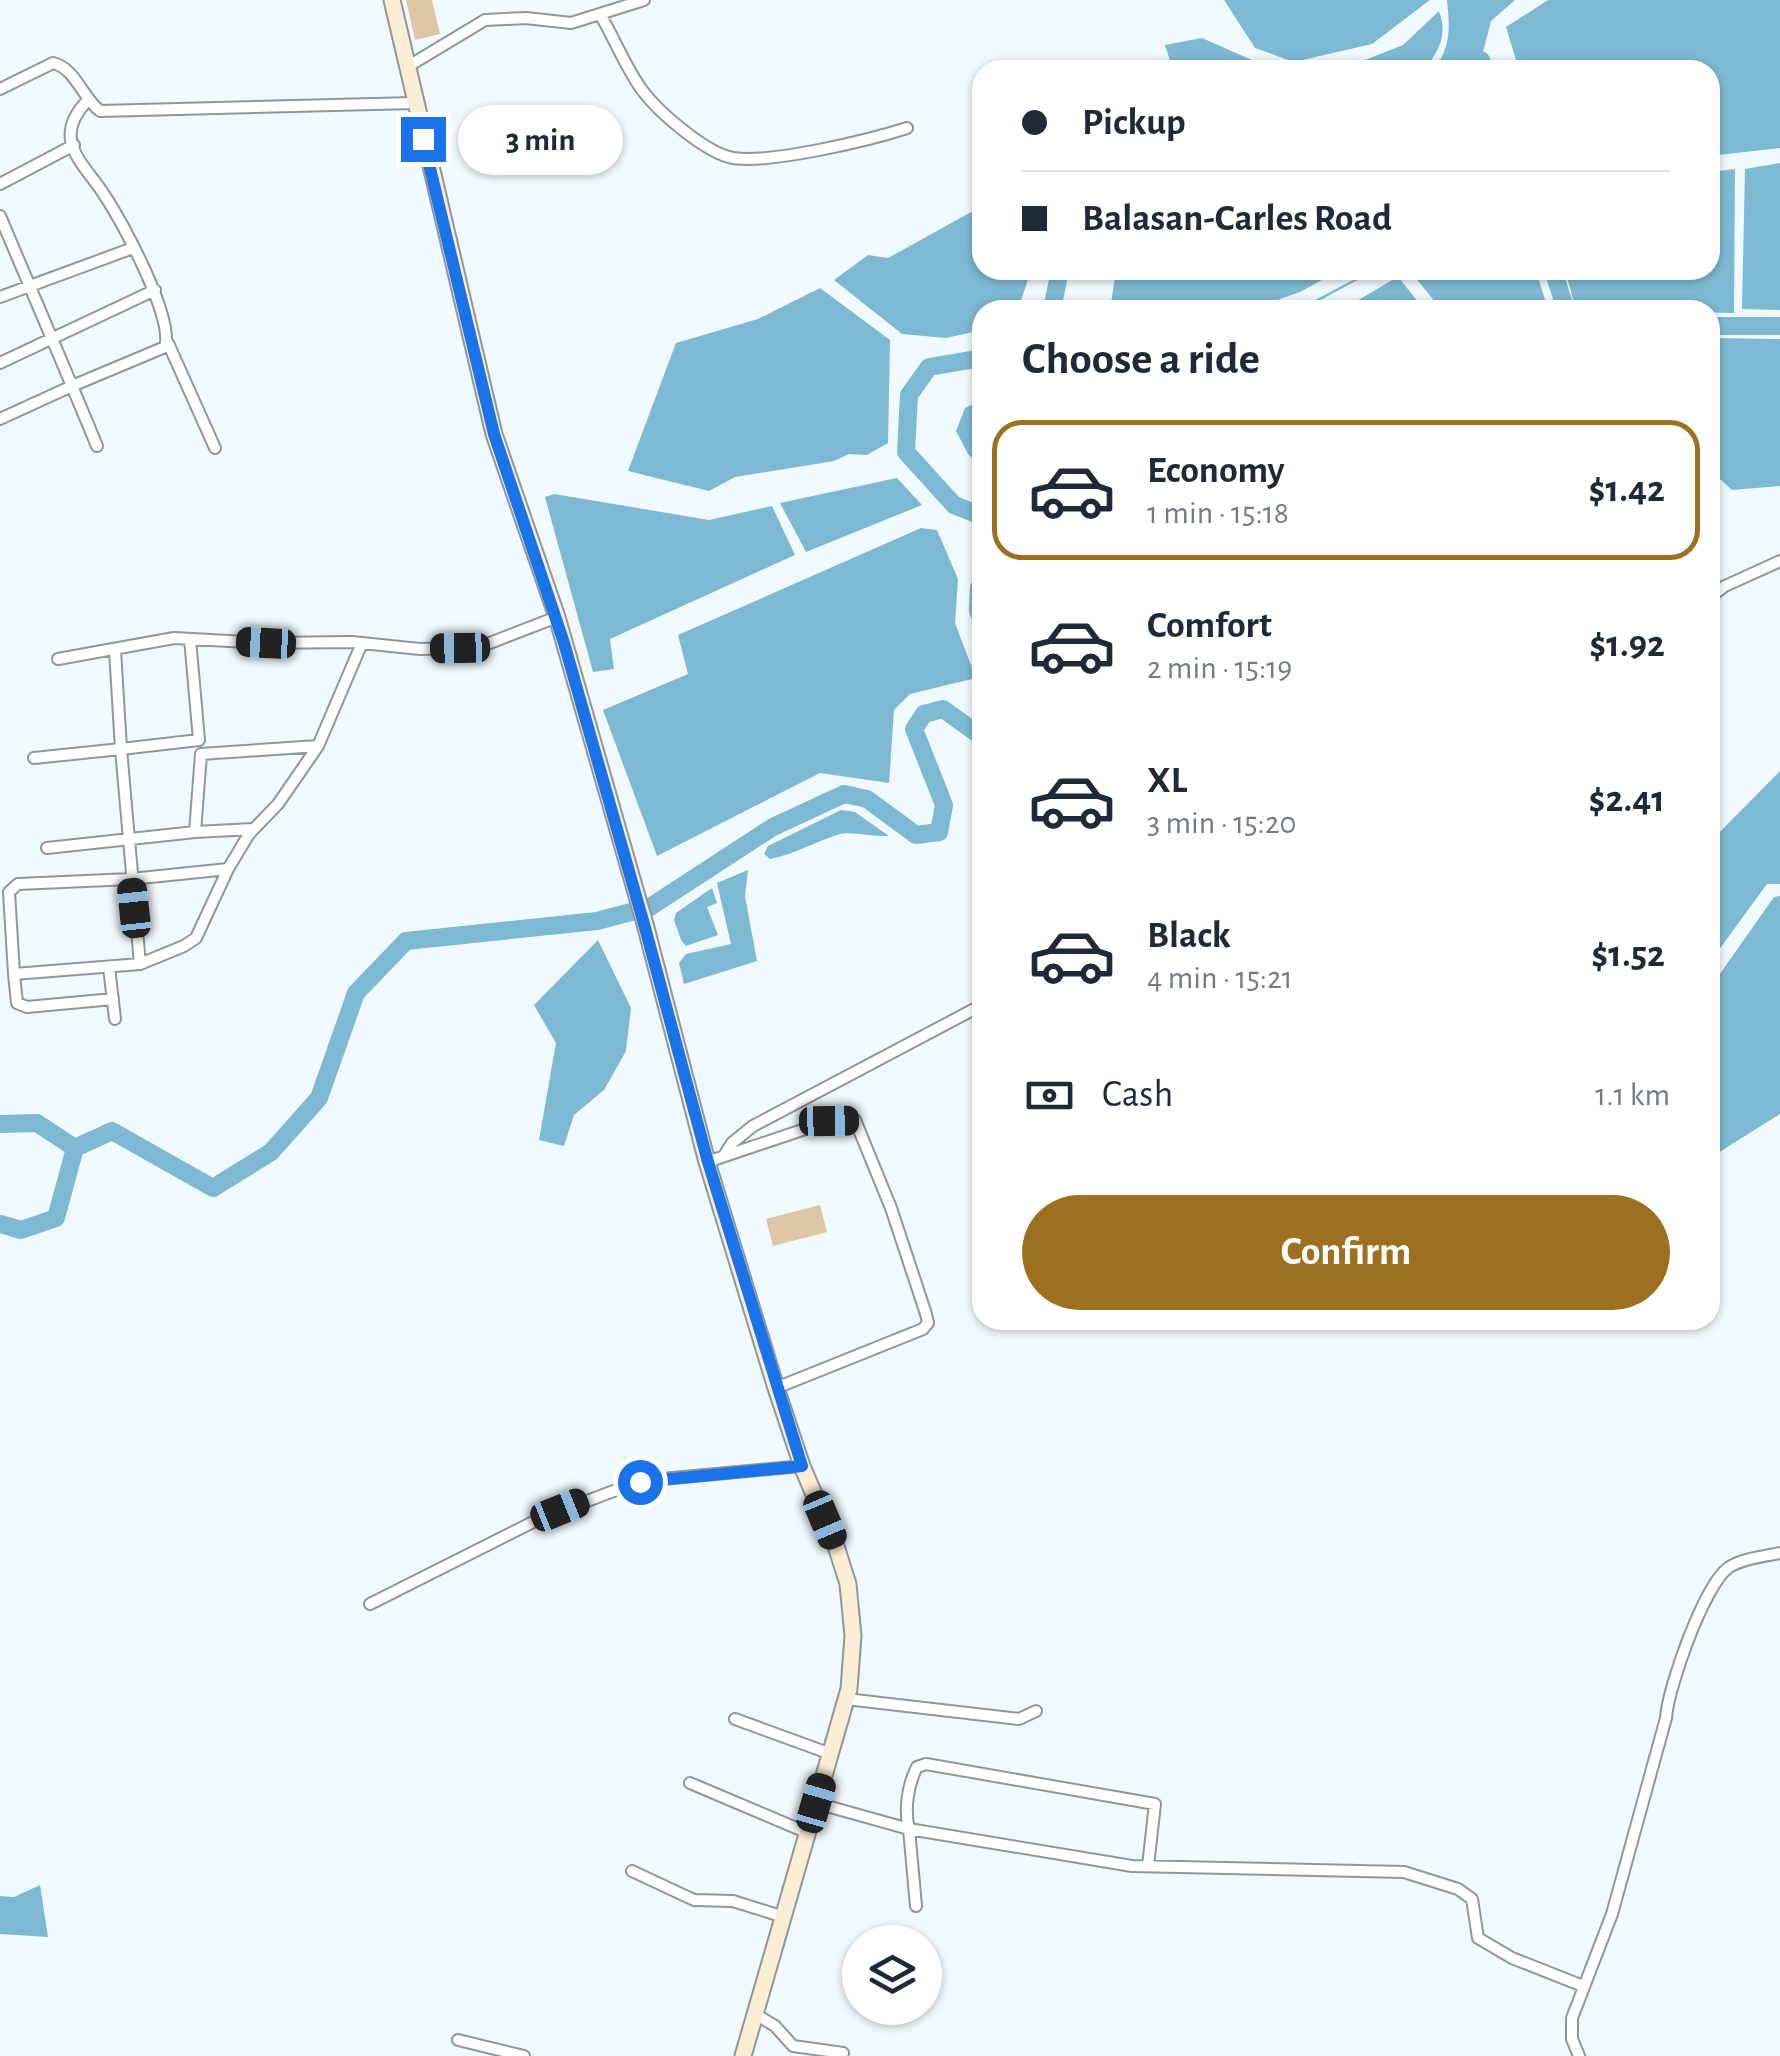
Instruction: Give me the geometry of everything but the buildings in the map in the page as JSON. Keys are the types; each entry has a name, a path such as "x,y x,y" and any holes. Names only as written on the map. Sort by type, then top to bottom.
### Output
{"main road":[{"path":"392,0 494,434 556,617 708,1162 776,1388 848,1584 853,1636 846,1699 743,2056"}],"street":[{"path":"406,68 486,20 498,17 571,23 644,0"},
{"path":"602,16 642,91 675,123 729,158 817,149 907,128"},
{"path":"0,89 53,63 68,70 87,101 100,110 112,112 414,103"},
{"path":"87,101 71,124 81,167 104,194 155,290 168,343 215,448"},
{"path":"0,184 74,145"},
{"path":"0,216 97,446"},
{"path":"0,297 133,248"},
{"path":"0,363 155,290"},
{"path":"0,419 168,343"},
{"path":"1720,589 1780,560"},
{"path":"58,660 174,638 362,643 420,649 482,646 556,617"},
{"path":"190,639 201,754 195,832"},
{"path":"14,974 140,964 196,938 228,869 254,828 278,804 318,746 362,643"},
{"path":"115,650 140,964"},
{"path":"34,758 200,740"},
{"path":"201,754 318,746"},
{"path":"47,848 254,828"},
{"path":"113,1000 27,1007 17,1003 9,892 18,884 132,879 228,869"},
{"path":"108,967 115,1019"},
{"path":"724,1155 752,1126 972,1010"},
{"path":"708,1162 829,1121 855,1120 891,1208 928,1323 923,1329 776,1388"},
{"path":"370,1604 538,1520 640,1482 802,1466"},
{"path":"1580,2056 1572,2039 1572,2018 1612,1914 1667,1705 1690,1637 1715,1582 1730,1566 1780,1552"},
{"path":"846,1699 1019,1720 1036,1711"},
{"path":"735,1720 831,1754"},
{"path":"916,1906 906,1816 913,1774 917,1767 926,1764 1155,1804 1148,1866"},
{"path":"690,1783 808,1833"},
{"path":"816,1803 909,1829 1148,1866 1404,1872 1458,1888 1472,1900 1478,1938 1512,1958 1583,1986"},
{"path":"632,1871 694,1900 733,1901 784,1917"},
{"path":"755,2014 775,2026 793,2046 842,2053"},
{"path":"458,2040 524,2056"}],"shaded area":[{"path":"406,0 432,0 440,34 415,40"},
{"path":"820,1205 827,1232 773,1246 766,1219"}],"water":[{"path":"1224,0 1430,0 1372,44 1303,60 1288,60 1255,48"},
{"path":"1447,0 1515,0 1491,21 1481,60 1440,60 1449,19"},
{"path":"1548,0 1780,0 1780,148 1720,155 1720,60 1516,60 1506,27"},
{"path":"1439,11 1443,28 1431,60 1365,60 1403,45"},
{"path":"1202,38 1252,60 1170,60 1165,45"},
{"path":"1780,163 1780,310 1742,309 1745,169"},
{"path":"1735,169 1734,313 1720,313 1720,300 1573,300 1568,280 1720,280 1720,171"},
{"path":"972,212 972,280 1028,280 1021,300 972,300 972,332 946,338 902,334 834,280 868,255 888,258"},
{"path":"1114,280 1322,280 1277,300 1112,300"},
{"path":"1392,280 1400,280 1417,300 1359,300"},
{"path":"1417,280 1539,280 1545,300 1434,300"},
{"path":"820,288 890,340 888,443 867,455 849,454 834,461 735,477 709,491 628,471 676,343 758,319"},
{"path":"1720,338 1780,339 1780,486 1732,490 1720,479"},
{"path":"972,405 972,459 956,431 965,408"},
{"path":"897,478 922,505 806,552 780,503"},
{"path":"554,494 709,520 772,506 795,555 610,639 614,669 593,672 545,497"},
{"path":"921,528 937,530 958,579 955,623 972,668 972,679 910,694 894,710 889,783 820,773 657,856 603,710 688,674 678,635"},
{"path":"1780,771 1780,884 1767,884 1720,948 1720,832"},
{"path":"841,810 855,812 889,836 844,833 779,857 770,859 764,854 768,846"},
{"path":"748,870 745,896 757,961 684,984 679,963 686,954 731,944 717,883"},
{"path":"712,888 717,903 707,907 718,935 686,946 674,920 676,913"},
{"path":"1780,896 1780,1114 1720,1152 1720,974 1774,897"},
{"path":"598,940 631,1008 626,1051 604,1090 574,1115 564,1146 539,1140 556,1043 534,1005"},
{"path":"40,1885 48,1937 0,1934 0,1896 14,1897"}],"waterway":[{"path":"1054,300 1058,280"},
{"path":"1318,300 1355,280"},
{"path":"1556,280 1563,300"},
{"path":"1720,326 1780,326"},
{"path":"972,360 929,367 909,395 906,452 954,505 972,512"},
{"path":"0,1224 21,1230 56,1218 75,1148 112,1131 213,1188 271,1152 319,1098 356,993 406,941 597,921 650,907 773,827 844,794 867,799 916,835 939,832 944,805 914,729 924,714 943,709 972,730"},
{"path":"0,1124 37,1123 75,1148"}],"route":[{"path":"423,139 494,434 564,643 708,1162 802,1466 640,1482"}]}
